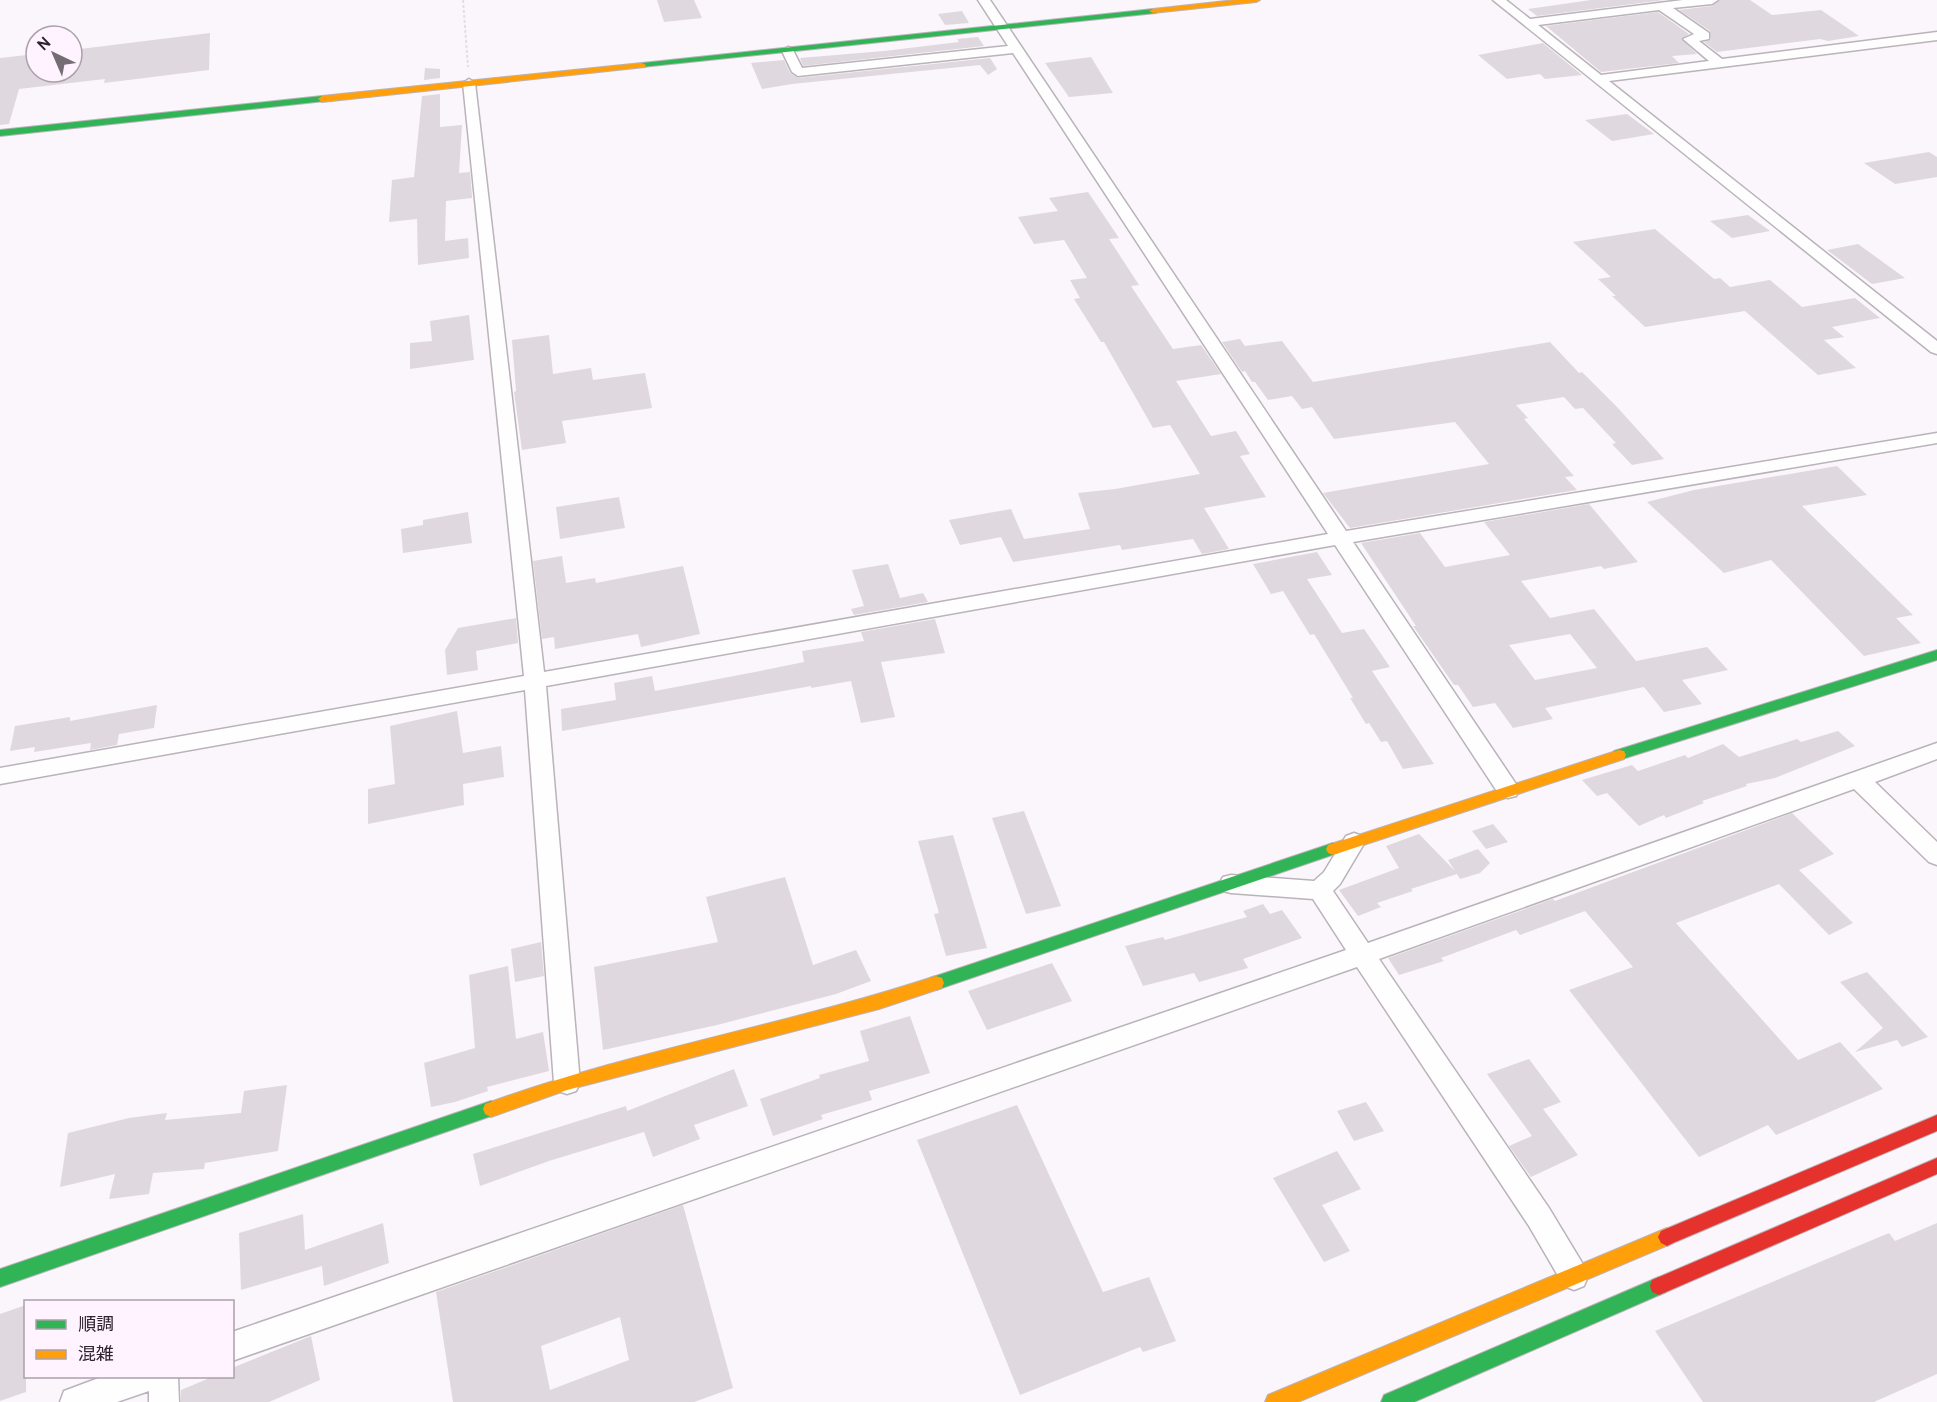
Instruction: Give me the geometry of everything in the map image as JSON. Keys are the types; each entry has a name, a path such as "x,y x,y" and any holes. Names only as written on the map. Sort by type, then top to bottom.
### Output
{"street":[{"path":"984,0 1508,790"},
{"path":"0,133 1256,0"},
{"path":"1499,0 1937,349"},
{"path":"1527,23 1712,0"},
{"path":"1661,6 1705,36 1689,39 1720,64"},
{"path":"1598,79 1937,36"},
{"path":"788,51 798,72 1017,49"},
{"path":"470,83 535,682 567,1083"},
{"path":"0,776 1340,538 1937,438"},
{"path":"0,1278 567,1083 879,1002 1508,790 1937,655"},
{"path":"234,1346 1362,955 1937,751"},
{"path":"1857,778 1937,856"},
{"path":"1230,884 1319,890 1332,879 1354,842"},
{"path":"1319,890 1539,1217 1574,1276"},
{"path":"1275,1402 1937,1123"},
{"path":"1391,1402 1937,1166"},
{"path":"75,1402 145,1378"},
{"path":"163,1378 164,1402"}],"path":[{"path":"463,0 470,83"}],"building":[{"path":"657,0 694,0 702,18 664,22"},
{"path":"1591,0 1665,0 1537,16 1528,9"},
{"path":"1720,0 1750,0 1772,15 1821,10 1859,36 1717,52 1704,42 1711,40 1710,31 1679,10 1712,6"},
{"path":"962,11 969,23 945,25 938,14"},
{"path":"1658,12 1689,34 1681,39 1697,54 1672,56 1679,63 1601,72 1546,26"},
{"path":"210,33 209,70 104,83 105,79 84,81 84,49"},
{"path":"978,37 984,46 803,66 800,58 884,51 959,42 957,39"},
{"path":"1543,43 1582,75 1545,79 1540,74 1507,79 1478,55"},
{"path":"24,55 24,84 62,84 19,89 9,124 0,125 0,58"},
{"path":"1091,57 1113,93 1069,97 1045,63"},
{"path":"990,58 997,69 988,75 980,65 762,89 751,63 784,60 790,73 798,78"},
{"path":"425,68 440,69 440,78 424,80"},
{"path":"440,94 440,127 462,125 459,173 470,172 472,196 472,198 446,201 445,241 468,238 469,258 418,265 417,219 389,222 392,180 414,177 422,96"},
{"path":"1627,114 1654,134 1612,141 1585,120"},
{"path":"1929,152 1937,157 1937,177 1895,184 1864,163"},
{"path":"1088,192 1119,238 1109,239 1139,285 1131,286 1173,349 1201,345 1221,374 1176,381 1211,436 1236,431 1250,454 1240,456 1266,497 1204,508 1229,549 1202,554 1193,539 1122,550 1120,545 1013,562 1001,537 960,545 949,520 1011,509 1024,539 1090,529 1078,493 1200,474 1170,425 1153,428 1104,342 1101,342 1074,299 1080,298 1070,280 1087,278 1064,240 1034,244 1018,217 1058,211 1049,198"},
{"path":"1748,215 1770,231 1732,238 1710,221"},
{"path":"1655,229 1714,279 1720,278 1730,287 1770,280 1802,307 1855,298 1880,318 1832,327 1844,337 1824,340 1856,368 1818,375 1745,311 1645,327 1612,296 1616,296 1598,279 1611,277 1573,242"},
{"path":"1858,244 1905,278 1872,284 1827,250"},
{"path":"469,315 474,360 410,369 410,343 432,341 430,321"},
{"path":"549,335 553,374 591,368 593,380 645,373 652,408 562,421 566,443 522,450 514,392 516,391 512,340"},
{"path":"1240,339 1245,346 1282,341 1313,382 1550,342 1579,373 1582,372 1617,407 1664,459 1632,465 1612,444 1616,443 1583,408 1575,409 1564,397 1516,405 1528,418 1524,419 1574,476 1565,477 1577,490 1350,528 1323,493 1489,464 1455,422 1334,439 1312,407 1302,409 1292,396 1268,400 1245,371 1242,372 1222,342"},
{"path":"1837,466 1867,495 1802,506 1913,615 1896,618 1921,643 1864,656 1771,560 1724,573 1647,502 1694,490"},
{"path":"619,497 625,528 560,539 556,507"},
{"path":"1589,504 1638,562 1604,569 1601,566 1521,581 1550,618 1594,609 1636,661 1707,647 1728,670 1682,680 1702,704 1664,712 1644,687 1545,708 1553,719 1513,728 1495,703 1473,707 1458,685 1454,685 1413,626 1416,626 1361,543 1420,533 1445,567 1510,555 1484,522","holes":["1570,634 1597,668 1535,680 1509,645"]},
{"path":"468,512 472,543 403,553 401,529 423,525 423,520"},
{"path":"1317,552 1332,575 1307,579 1342,633 1364,629 1390,667 1372,671 1434,764 1403,769 1387,741 1381,742 1369,723 1366,724 1314,634 1310,635 1283,591 1271,594 1253,564"},
{"path":"562,556 566,583 595,578 596,583 683,566 700,634 641,647 638,634 555,649 554,637 542,639 533,561"},
{"path":"888,564 900,598 923,593 928,602 854,615 851,609 864,606 852,570"},
{"path":"516,618 518,643 476,651 478,670 447,675 445,650 458,628"},
{"path":"935,619 945,653 881,662 895,717 861,723 851,681 811,688 811,686 562,731 561,709 616,700 614,683 652,676 655,691 755,672 804,662 802,651 864,641 861,632"},
{"path":"157,705 154,728 119,734 117,745 90,750 91,743 34,752 35,747 10,751 15,726 70,717 70,721"},
{"path":"457,711 463,753 501,746 504,777 463,784 464,805 368,824 368,789 395,784 390,726"},
{"path":"1838,731 1855,746 1775,778 1746,784 1747,786 1702,801 1704,803 1666,818 1664,815 1639,826 1607,793 1597,796 1582,780 1632,765 1638,771 1685,755 1688,758 1723,744 1739,757 1797,739 1801,742"},
{"path":"1024,811 1061,906 1026,914 992,818"},
{"path":"1792,813 1834,854 1799,870 1853,923 1829,935 1779,884 1676,923 1798,1060 1840,1042 1883,1089 1776,1135 1768,1125 1699,1157 1569,990 1633,967 1585,911 1520,935 1516,930 1441,958 1444,961 1399,975 1388,958 1553,899 1555,901"},
{"path":"1493,824 1508,842 1486,849 1472,831"},
{"path":"1419,834 1455,871 1448,860 1478,849 1490,863 1480,873 1460,879 1457,874 1411,889 1413,891 1377,903 1381,907 1358,916 1339,890 1399,868 1386,846"},
{"path":"953,835 987,948 946,956 934,914 939,913 918,841"},
{"path":"785,877 813,965 856,950 871,981 836,994 717,1025 603,1050 594,967 718,942 706,897"},
{"path":"1263,904 1270,914 1282,910 1302,938 1243,959 1248,968 1199,982 1194,973 1143,986 1125,946 1163,937 1165,940 1247,917 1243,911"},
{"path":"541,942 544,976 515,982 511,949"},
{"path":"1052,963 1072,1001 987,1030 968,991"},
{"path":"508,966 516,1039 543,1032 549,1071 487,1087 488,1091 431,1107 424,1063 475,1048 469,975"},
{"path":"1867,972 1928,1037 1902,1047 1897,1040 1855,1052 1883,1028 1840,982"},
{"path":"910,1016 930,1073 869,1091 872,1100 821,1115 823,1119 773,1136 760,1099 820,1078 819,1075 869,1061 860,1031"},
{"path":"1529,1059 1561,1102 1543,1109 1578,1155 1531,1177 1509,1146 1532,1136 1487,1074"},
{"path":"734,1069 748,1106 694,1125 700,1139 653,1157 644,1132 549,1161 480,1186 473,1154 626,1106 627,1111"},
{"path":"287,1085 278,1151 205,1163 204,1169 153,1173 149,1194 109,1199 115,1174 60,1187 68,1133 129,1118 167,1113 165,1120 241,1113 244,1091"},
{"path":"1366,1102 1384,1131 1354,1141 1337,1111"},
{"path":"1017,1105 1103,1292 1149,1277 1176,1341 1143,1352 1140,1347 1020,1395 917,1140"},
{"path":"1337,1151 1361,1189 1322,1205 1350,1251 1324,1262 1273,1178"},
{"path":"683,1205 733,1388 694,1402 453,1402 436,1292","holes":["620,1317 629,1360 550,1390 541,1346"]},
{"path":"303,1214 305,1250 383,1223 389,1263 324,1286 322,1266 241,1290 239,1233"},
{"path":"1937,1223 1937,1374 1874,1402 1703,1402 1655,1331 1889,1233 1895,1241"},
{"path":"24,1306 26,1392 0,1401 0,1314"},
{"path":"311,1336 320,1380 269,1402 181,1402 181,1390 210,1378 234,1378 234,1367"}],"traffic: fast":[{"path":"642,65 1153,11"},
{"path":"0,133 322,99"},
{"path":"1619,755 1937,655"},
{"path":"936,983 1333,849"},
{"path":"0,1278 491,1109"},
{"path":"1391,1402 1659,1286"}],"traffic: slow":[{"path":"1153,11 1256,0"},
{"path":"322,99 642,65"},
{"path":"1333,849 1619,755"},
{"path":"491,1109 567,1083 879,1002 936,983"},
{"path":"1275,1402 1667,1237"}],"traffic: jam":[{"path":"1667,1237 1937,1123"},
{"path":"1659,1286 1937,1166"}]}
